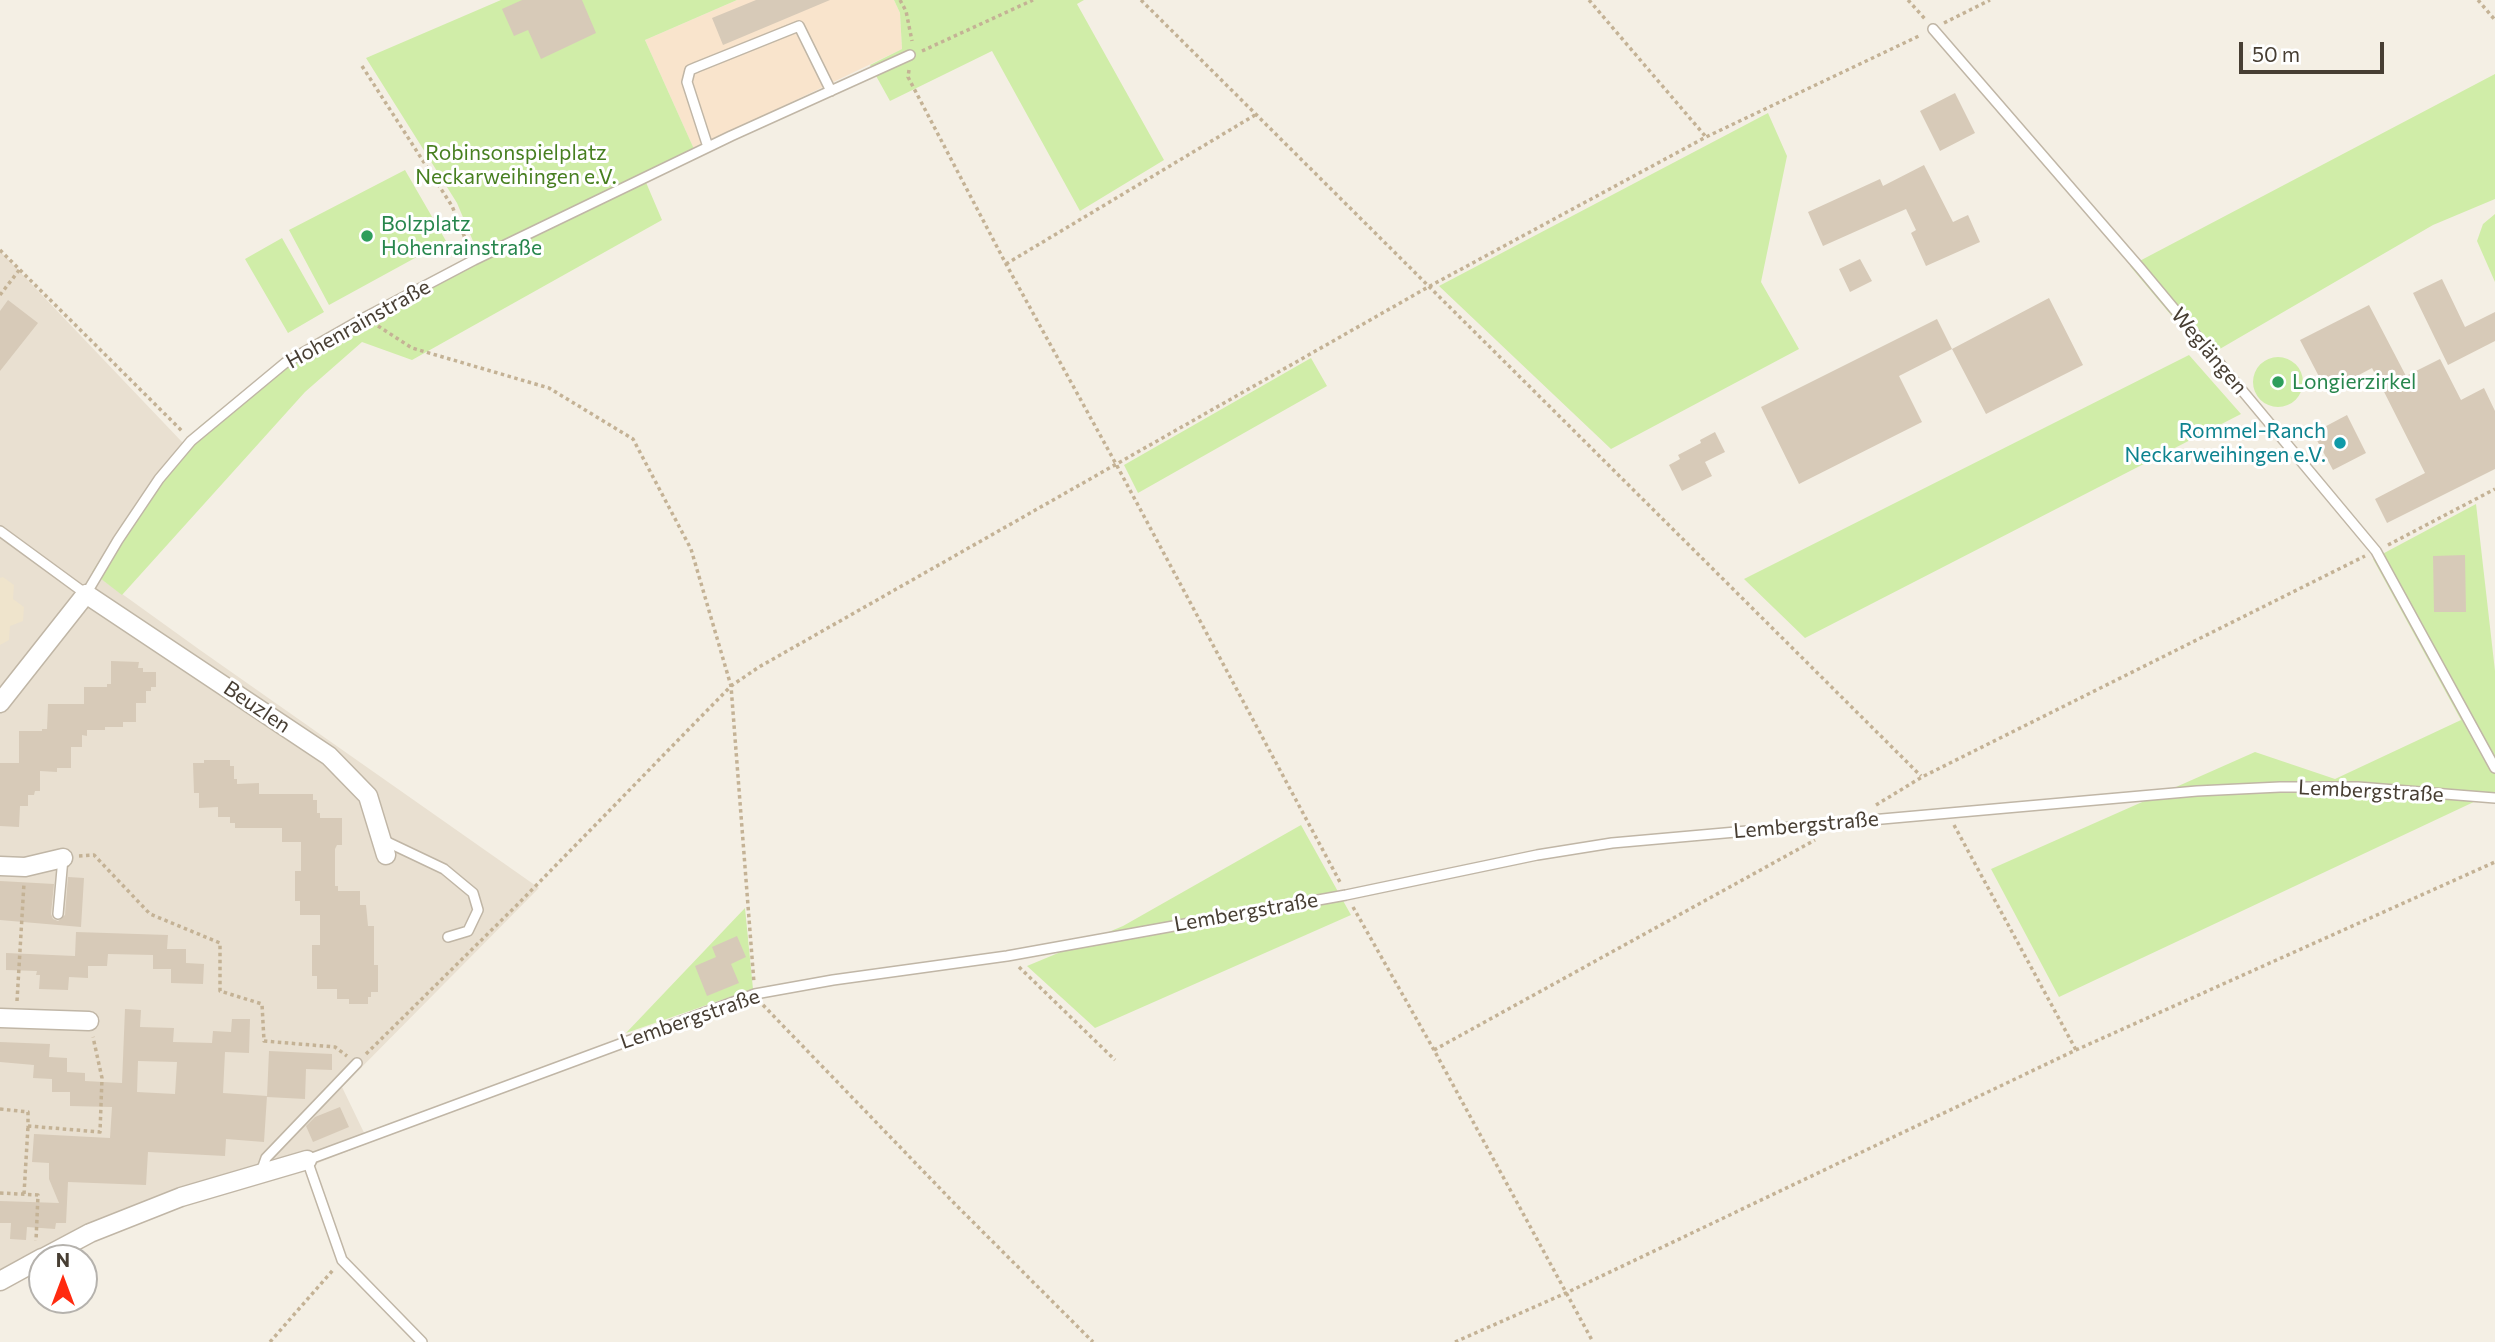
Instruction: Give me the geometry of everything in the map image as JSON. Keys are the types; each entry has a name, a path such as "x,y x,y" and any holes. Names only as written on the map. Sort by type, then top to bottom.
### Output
{"street":[{"name":"Hohenrainstraße","path":"0,703 86,594"},
{"name":"Beuzlen","path":"86,594 329,755 368,796 383,847"},
{"path":"0,866 26,867 62,858"},
{"path":"8,1018 89,1021"},
{"name":"Lembergstraße","path":"69,1244 181,1197 307,1160"},
{"name":"Lembergstraße","path":"0,1281 28,1266"}],"lane":[{"path":"708,147 687,82 690,70 799,26 831,91"},
{"name":"Weglängen","path":"1933,29 2140,268 2376,551 2495,768"},
{"name":"Hohenrainstraße","path":"86,594 152,489 191,440 285,363 474,260 708,147 911,55"},
{"path":"0,531 86,594"},
{"name":"Lembergstraße","path":"307,1160 755,994 833,980 1007,956 1346,895 1536,855 1612,843 2197,791 2358,787 2495,798"},
{"path":"383,847 444,869 472,893 478,910 468,931 448,937"},
{"path":"58,914 62,858"},
{"path":"261,1172 266,1158 357,1063"},
{"path":"307,1160 342,1260 422,1342"}],"path":[{"path":"901,0 912,35 908,77 1346,895 1434,1050 1592,1342"},
{"path":"911,55 1033,0"},
{"path":"1141,0 1922,777"},
{"path":"1589,0 1706,137"},
{"path":"1908,0 1933,29"},
{"path":"62,858 94,855 150,914 220,943 220,990 262,1004 264,1041 335,1047 357,1063 519,903 731,686 759,667 1430,286 1706,137 1990,0"},
{"path":"2478,0 2495,20"},
{"path":"362,66 452,206 474,260"},
{"path":"1006,264 1255,115"},
{"path":"0,250 191,440"},
{"path":"0,295 20,269"},
{"path":"364,318 411,348 550,388 633,439 691,549 731,686 755,994 926,1174 1093,1342"},
{"path":"1434,1050 1850,821 1922,777 2495,489"},
{"path":"1948,814 1965,840 2076,1050"},
{"path":"1455,1342 1566,1293 2076,1050 2495,862"},
{"path":"8,1018 26,867"},
{"path":"1007,956 1115,1060"},
{"path":"28,1126 100,1132 102,1078 89,1021"},
{"path":"0,1109 28,1112 24,1194"},
{"path":"0,1193 38,1195 36,1244"},
{"path":"270,1342 342,1260"}],"shaded area":[{"path":"737,0 894,0 900,13 902,49 694,149 645,40"},
{"path":"0,251 184,444 157,473 93,573 539,888 342,1087 369,1143 313,1165 183,1202 83,1244 28,1244 28,1273 0,1288"},
{"path":"3,577 14,585 13,599 24,607 23,621 10,626 9,640 0,645 0,578"}],"green space":[{"name":"Robinsonspielplatz Neckarweihingen e.V.","path":"501,0 737,0 645,40 694,149 642,173 662,220 412,360 362,342 305,392 122,595 92,572 157,473 200,426 283,359 362,313 478,253 457,203 366,58"},
{"path":"894,0 1084,0 1077,4 1164,160 1080,211 992,51 890,101 870,65 902,49 900,13"},
{"path":"2495,74 2495,199 2433,225 2206,357 2130,266"},
{"path":"1768,113 1787,156 1761,282 1799,349 1611,449 1439,286"},
{"name":"Bolzplatz Hohenrainstraße","path":"405,170 446,241 329,305 289,230"},
{"path":"2495,214 2495,282 2477,241 2483,224"},
{"path":"282,238 324,312 288,333 245,259"},
{"path":"2189,355 2241,414 1805,638 1744,579"},
{"name":"Longierzirkel","path":"2278,357 2296,364 2303,382 2296,400 2278,407 2260,400 2253,382 2260,364"},
{"path":"1311,358 1327,386 1138,493 1124,465"},
{"path":"2476,504 2495,671 2495,792 2059,997 1991,869 2255,752 2335,779 2461,720 2373,559"},
{"path":"1301,825 1351,915 1095,1028 1027,966 1123,926"},
{"path":"745,908 753,989 626,1033"}],"building":[{"path":"522,0 582,0 596,33 541,59 528,30 514,36 502,9"},
{"path":"756,0 830,0 723,45 712,18"},
{"path":"1955,93 1975,133 1940,151 1920,111"},
{"path":"1924,165 1953,222 1968,215 1980,242 1926,266 1911,233 1916,230 1906,209 1823,246 1808,212 1880,179 1883,186"},
{"path":"1860,259 1872,281 1850,292 1839,269"},
{"path":"2442,279 2465,327 2495,312 2495,341 2448,365 2413,293"},
{"path":"2049,298 2083,365 1986,414 1952,349"},
{"path":"8,300 38,323 0,371 0,311"},
{"path":"2369,305 2406,376 2440,359 2461,400 2484,388 2495,411 2495,469 2387,523 2375,499 2425,473 2372,368 2327,392 2300,340"},
{"path":"1937,319 1952,349 1899,376 1922,422 1799,484 1761,407"},
{"name":"Rommel-Ranch Neckarweihingen e.V.","path":"2347,415 2366,453 2333,470 2313,433"},
{"path":"1715,432 1725,452 1705,462 1712,476 1682,491 1669,465 1680,459 1678,455"},
{"path":"2465,555 2466,612 2434,612 2433,556"},
{"path":"111,661 139,662 138,668 143,668 143,672 156,672 156,687 146,691 146,703 136,703 136,722 123,722 123,727 105,727 105,730 87,730 87,736 82,735 82,747 71,747 71,768 57,768 57,772 40,771 40,791 28,795 28,806 20,806 19,827 0,826 0,763 19,763 19,731 47,729 48,704 84,704 84,687 107,687 107,684 111,684"},
{"path":"204,760 230,760 230,766 234,766 234,779 237,779 237,784 259,783 259,794 313,794 313,800 317,800 317,813 320,813 320,818 342,818 342,845 337,845 335,849 335,886 338,886 338,891 360,891 360,905 366,905 368,926 374,926 374,965 378,965 378,992 371,992 368,1004 349,1004 349,999 337,999 337,989 317,989 317,976 312,976 312,945 320,945 320,915 300,915 300,901 295,901 295,871 301,871 301,842 282,842 282,828 235,828 235,823 230,823 230,817 218,817 218,807 199,808 199,793 194,793 193,763 204,763"},
{"path":"68,877 84,878 81,927 0,920 0,881 54,884 51,914 53,919 58,921 65,915"},
{"path":"76,932 168,935 167,949 186,949 186,963 204,964 203,984 171,983 171,969 153,969 153,955 108,954 107,966 88,966 88,978 69,977 68,990 39,989 40,975 36,975 37,971 6,970 6,953 75,956"},
{"path":"737,936 746,957 731,964 739,983 707,996 695,966 716,957 712,947"},
{"path":"125,1009 141,1010 140,1027 174,1028 173,1042 212,1043 213,1031 231,1032 232,1019 250,1019 249,1053 225,1052 223,1093 267,1096 264,1142 226,1139 225,1156 148,1152 146,1185 68,1182 66,1223 56,1223 55,1229 27,1227 26,1240 10,1239 11,1223 0,1223 0,1201 59,1203 49,1179 49,1163 32,1162 34,1134 110,1138 112,1107 70,1106 70,1092 52,1092 52,1079 33,1078 34,1065 0,1062 0,1042 50,1044 49,1057 67,1058 67,1072 85,1073 85,1081 122,1083","holes":["138,1061 177,1062 175,1094 137,1092"]},
{"path":"269,1051 332,1054 332,1070 306,1069 305,1099 267,1097"},
{"path":"340,1107 349,1127 313,1142 306,1126 315,1117"}],"place":[{"name":"Bolzplatz Hohenrainstraße","path":"367,236"},
{"name":"Longierzirkel","path":"2278,382"},
{"name":"Rommel-Ranch Neckarweihingen e.V.","path":"2340,443"}]}
